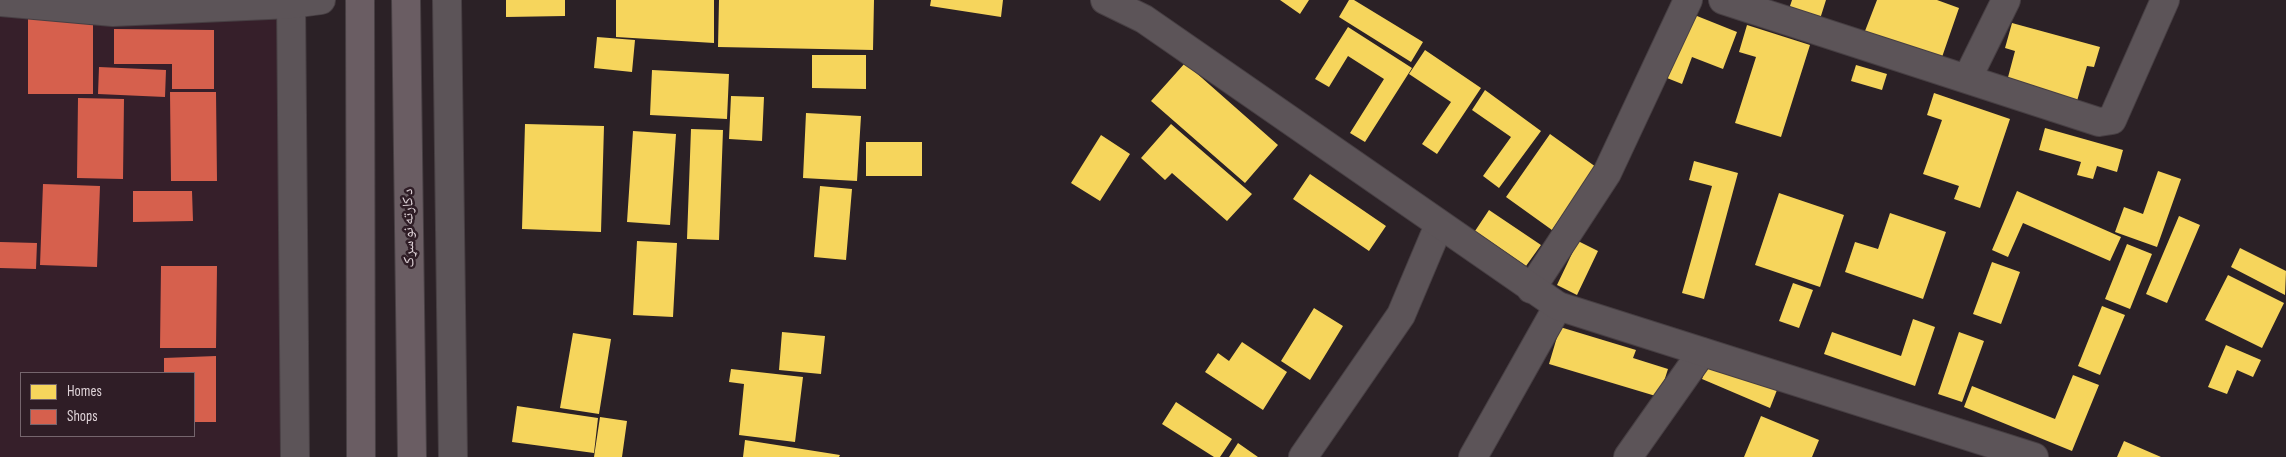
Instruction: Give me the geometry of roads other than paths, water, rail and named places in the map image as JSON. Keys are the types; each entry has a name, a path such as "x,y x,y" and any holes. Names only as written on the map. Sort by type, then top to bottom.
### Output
{"highway":[{"path":"360,0 361,457"},
{"name":"د کارته نو سړک","path":"406,0 412,457"}],"street":[{"path":"0,2 113,12 321,0"},
{"path":"447,0 453,457"},
{"path":"1105,0 1144,19 1558,306 2034,457"},
{"path":"1531,289 1607,173 1688,0"},
{"path":"1723,0 2099,122 2112,120 2165,0"},
{"path":"1967,79 2006,0"},
{"path":"291,2 295,457"},
{"path":"1303,457 1401,314 1440,225"},
{"path":"1473,457 1558,306"},
{"path":"1628,457 1702,352"}]}
